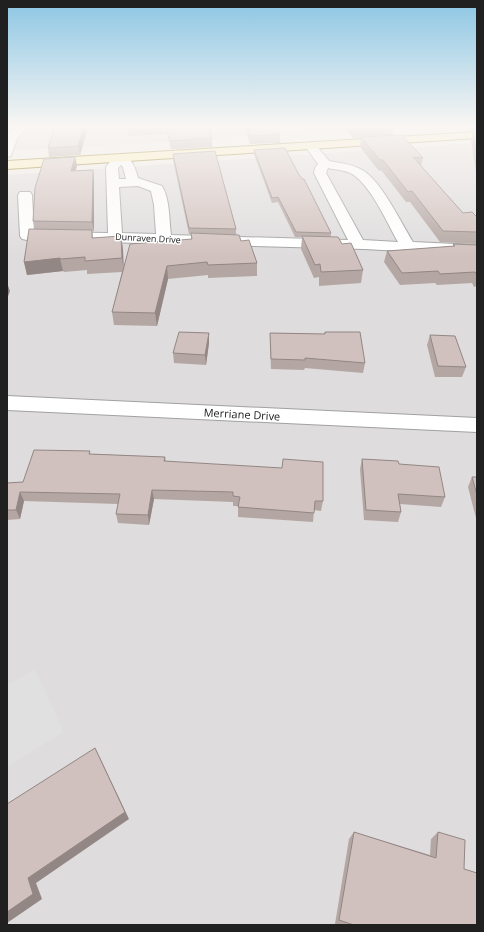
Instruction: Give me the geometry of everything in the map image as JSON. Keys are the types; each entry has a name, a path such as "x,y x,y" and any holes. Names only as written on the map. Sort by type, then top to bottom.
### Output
{"street":[{"path":"112,170 115,236"},
{"path":"131,170 133,182"},
{"path":"321,170 320,173 358,245"},
{"path":"354,170 359,173 374,189 408,246"},
{"path":"114,184 133,182 144,183 157,189 162,205 164,239"},
{"name":"Dunraven Drive","path":"25,195 28,236 115,236 164,239 408,246 477,250"},
{"name":"Merriane Drive","path":"7,403 477,425"}],"shaded area":[{"path":"73,170 477,170 477,925 7,925 7,175"},
{"path":"35,669 64,732 7,767 7,685"}],"building":[{"path":"40,170 93,170 92,222 33,221 35,188"},
{"path":"177,170 220,170 236,229 189,228"},
{"path":"262,170 297,170 302,179 304,179 331,233 296,232 278,197 272,198"},
{"path":"391,170 425,170 463,213 472,212 477,217 477,232 443,231 412,191 408,192"},
{"path":"29,229 92,230 92,238 121,236 122,258 85,261 85,257 60,258 24,262"},
{"path":"191,233 239,235 241,241 249,240 257,263 208,265 207,262 167,266 155,313 112,312 130,244 192,239"},
{"path":"302,236 338,237 342,244 351,243 363,270 321,272 320,264 315,265"},
{"path":"453,244 477,245 477,275 475,272 440,274 438,271 402,273 387,251 455,246"},
{"path":"179,332 209,333 205,355 173,353"},
{"path":"325,332 360,332 365,363 305,358 305,360 271,359 270,333 325,334"},
{"path":"430,335 455,336 466,367 438,366"},
{"path":"34,450 90,451 89,454 165,457 164,461 282,468 283,459 323,462 323,501 315,501 314,513 238,507 240,497 233,496 233,492 152,490 148,515 116,514 120,494 20,492 16,510 7,510 7,483 23,482"},
{"path":"362,459 398,461 399,464 439,467 445,497 398,494 401,512 366,510"},
{"path":"472,477 477,477 477,495"},
{"path":"95,748 125,812 28,878 33,894 7,912 7,804"},
{"path":"354,832 436,858 438,832 465,840 464,869 477,873 477,925 354,925 339,920"}]}
